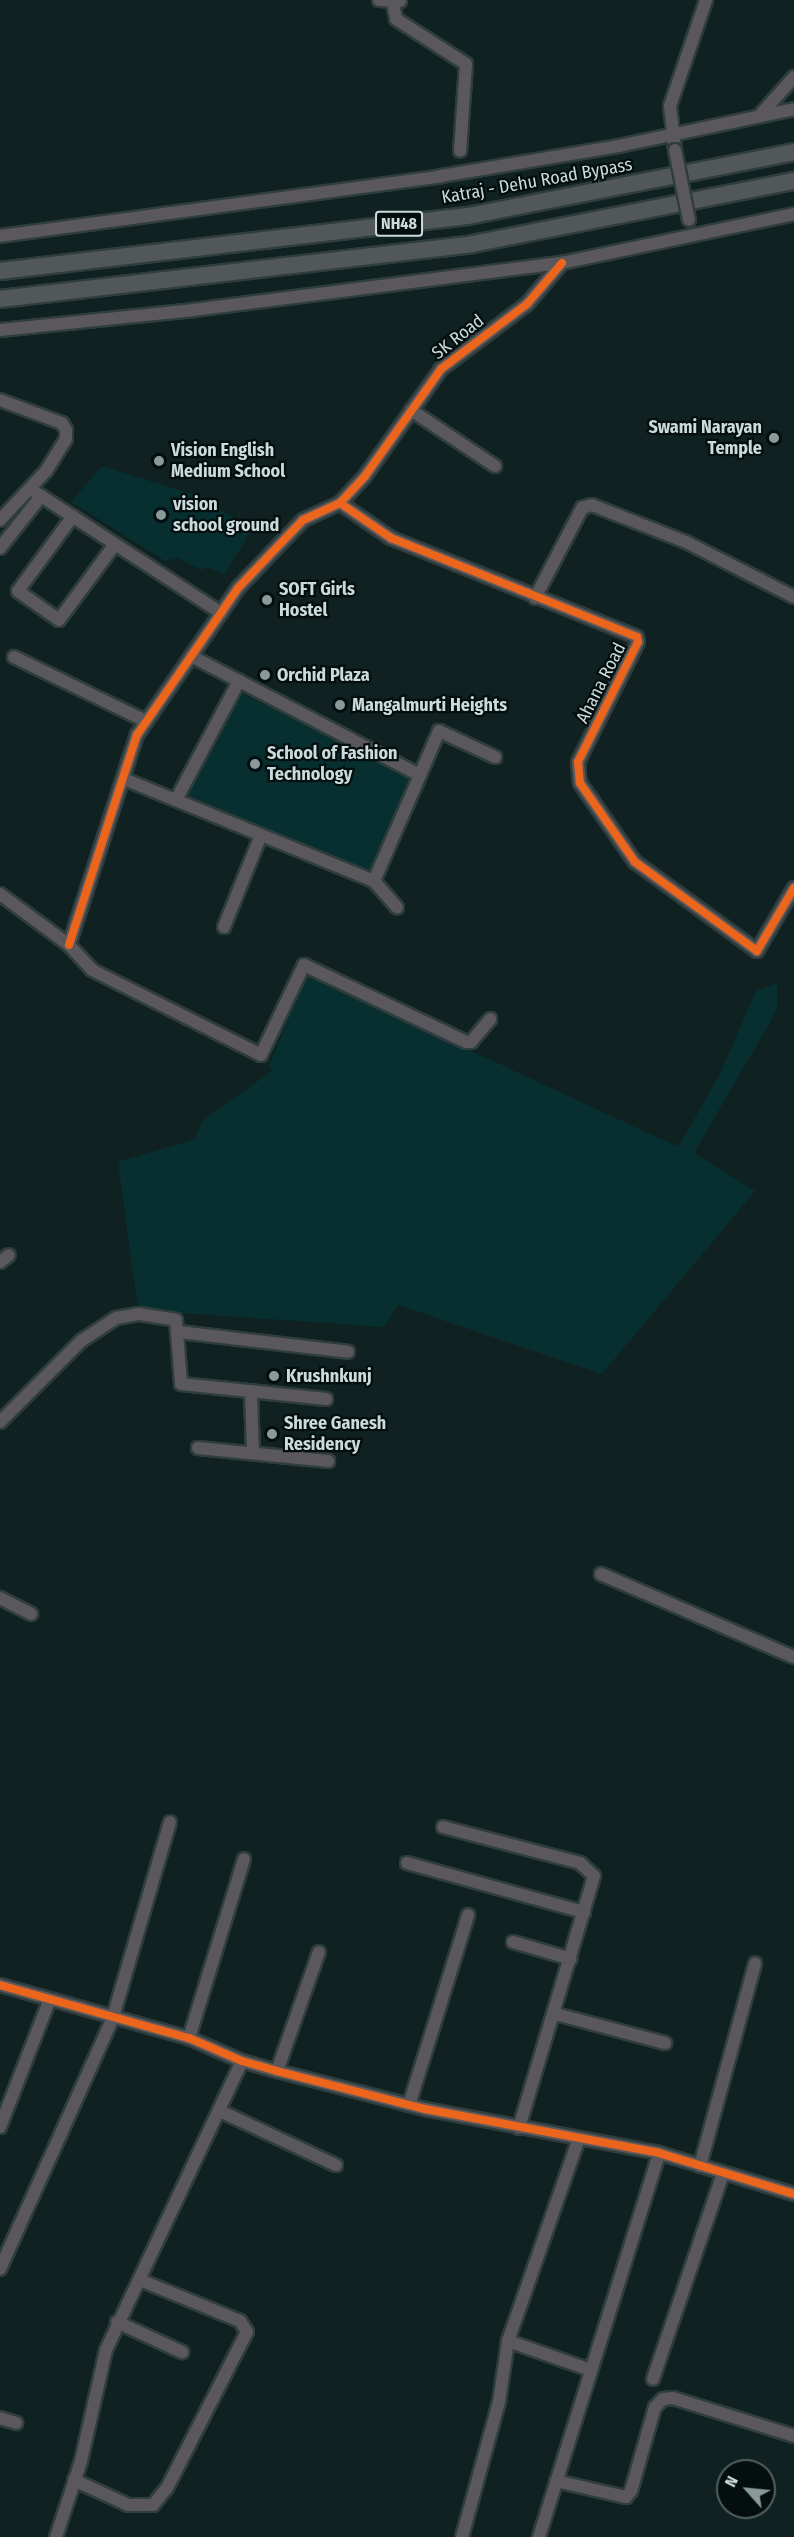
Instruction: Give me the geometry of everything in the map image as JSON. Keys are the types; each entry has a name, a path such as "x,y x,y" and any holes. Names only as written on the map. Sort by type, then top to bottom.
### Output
{"highway":[{"name":"Katraj - Dehu Road Bypass","path":"0,271 468,216 794,152"},
{"name":"NH48","path":"0,300 472,244 794,181"}],"street":[{"path":"379,0 397,1 396,19 466,64 460,151"},
{"path":"692,236 671,134 670,106 706,0"},
{"path":"761,114 794,77"},
{"path":"0,236 441,176 794,109"},
{"path":"0,330 193,310 357,287 417,283 495,269 562,263 794,214"},
{"name":"SK Road","path":"340,502 365,476 441,369 527,304 562,263"},
{"path":"0,400 62,423 66,430 66,439 46,471 0,520"},
{"path":"411,410 495,466"},
{"path":"0,548 38,494 221,613"},
{"path":"69,945 137,735 238,588 303,520 340,502"},
{"name":"Ahana Road","path":"340,502 391,538 638,637 638,642 578,762 580,783 634,862 757,951 794,888"},
{"path":"536,598 582,508 592,505 686,542 794,597"},
{"path":"73,516 18,591 59,620 115,544"},
{"path":"191,656 420,775"},
{"path":"14,657 146,721"},
{"path":"176,800 239,681"},
{"path":"374,881 439,731 495,757"},
{"path":"124,779 374,881 397,907"},
{"path":"224,927 261,835"},
{"path":"0,894 69,945 92,970 261,1055 304,965 469,1043 490,1019"},
{"path":"0,1422 81,1341 116,1318 139,1314 168,1316 176,1320 179,1332 181,1384 326,1399"},
{"path":"179,1332 348,1352"},
{"path":"251,1391 253,1454"},
{"path":"198,1448 328,1461"},
{"path":"601,1574 794,1657"},
{"path":"0,1598 31,1614"},
{"path":"0,2269 113,2017 170,1822"},
{"path":"443,1827 587,1866 594,1876 556,2014 519,2128"},
{"path":"189,2038 244,1859"},
{"path":"407,1863 584,1912"},
{"path":"409,2105 468,1915"},
{"path":"513,1942 571,1959"},
{"path":"277,2071 319,1952"},
{"path":"700,2166 755,1963"},
{"path":"0,1985 189,2038 242,2061 277,2071 409,2105 519,2128 659,2153 794,2194"},
{"path":"0,2127 51,1999"},
{"path":"556,2014 665,2043"},
{"path":"56,2537 101,2383 106,2350 117,2322 140,2280 242,2061"},
{"path":"220,2111 336,2165"},
{"path":"462,2537 499,2402 508,2341 579,2139"},
{"path":"539,2537 659,2153"},
{"path":"653,2379 723,2173"},
{"path":"74,2480 128,2505 153,2505 167,2488 247,2332 240,2321 140,2280"},
{"path":"117,2322 182,2352"},
{"path":"508,2341 591,2370"},
{"path":"556,2481 626,2497 632,2491 655,2407 663,2399 673,2398 794,2436"},
{"path":"0,2418 16,2422"}],"shaded area":[{"name":"vision school ground","path":"102,466 198,496 252,529 224,575 208,567 201,570 178,558 165,561 71,502"},
{"path":"229,687 427,783 374,891 176,795"},
{"path":"306,974 678,1147 719,1076 756,991 777,983 777,1010 694,1153 755,1191 602,1374 398,1305 384,1327 138,1310 118,1162 195,1139 202,1121 272,1071 269,1066"}],"cycle path":[{"path":"69,945 137,735 238,588 303,520 340,503 365,476 441,369 527,304 562,263"},
{"path":"340,503 391,538 637,637 638,642 578,762 580,783 635,862 757,951 794,888"},
{"path":"0,1985 189,2038 242,2061 277,2071 425,2109 659,2153 794,2194"}],"place":[{"name":"Swami Narayan Temple","path":"774,438"},
{"name":"Vision English Medium School","path":"159,461"},
{"name":"vision school ground","path":"161,515"},
{"name":"SOFT Girls Hostel","path":"267,600"},
{"name":"Orchid Plaza","path":"265,675"},
{"name":"Mangalmurti Heights","path":"340,705"},
{"name":"School of Fashion Technology","path":"255,764"},
{"name":"Krushnkunj","path":"274,1376"},
{"name":"Shree Ganesh Residency","path":"272,1434"}]}
